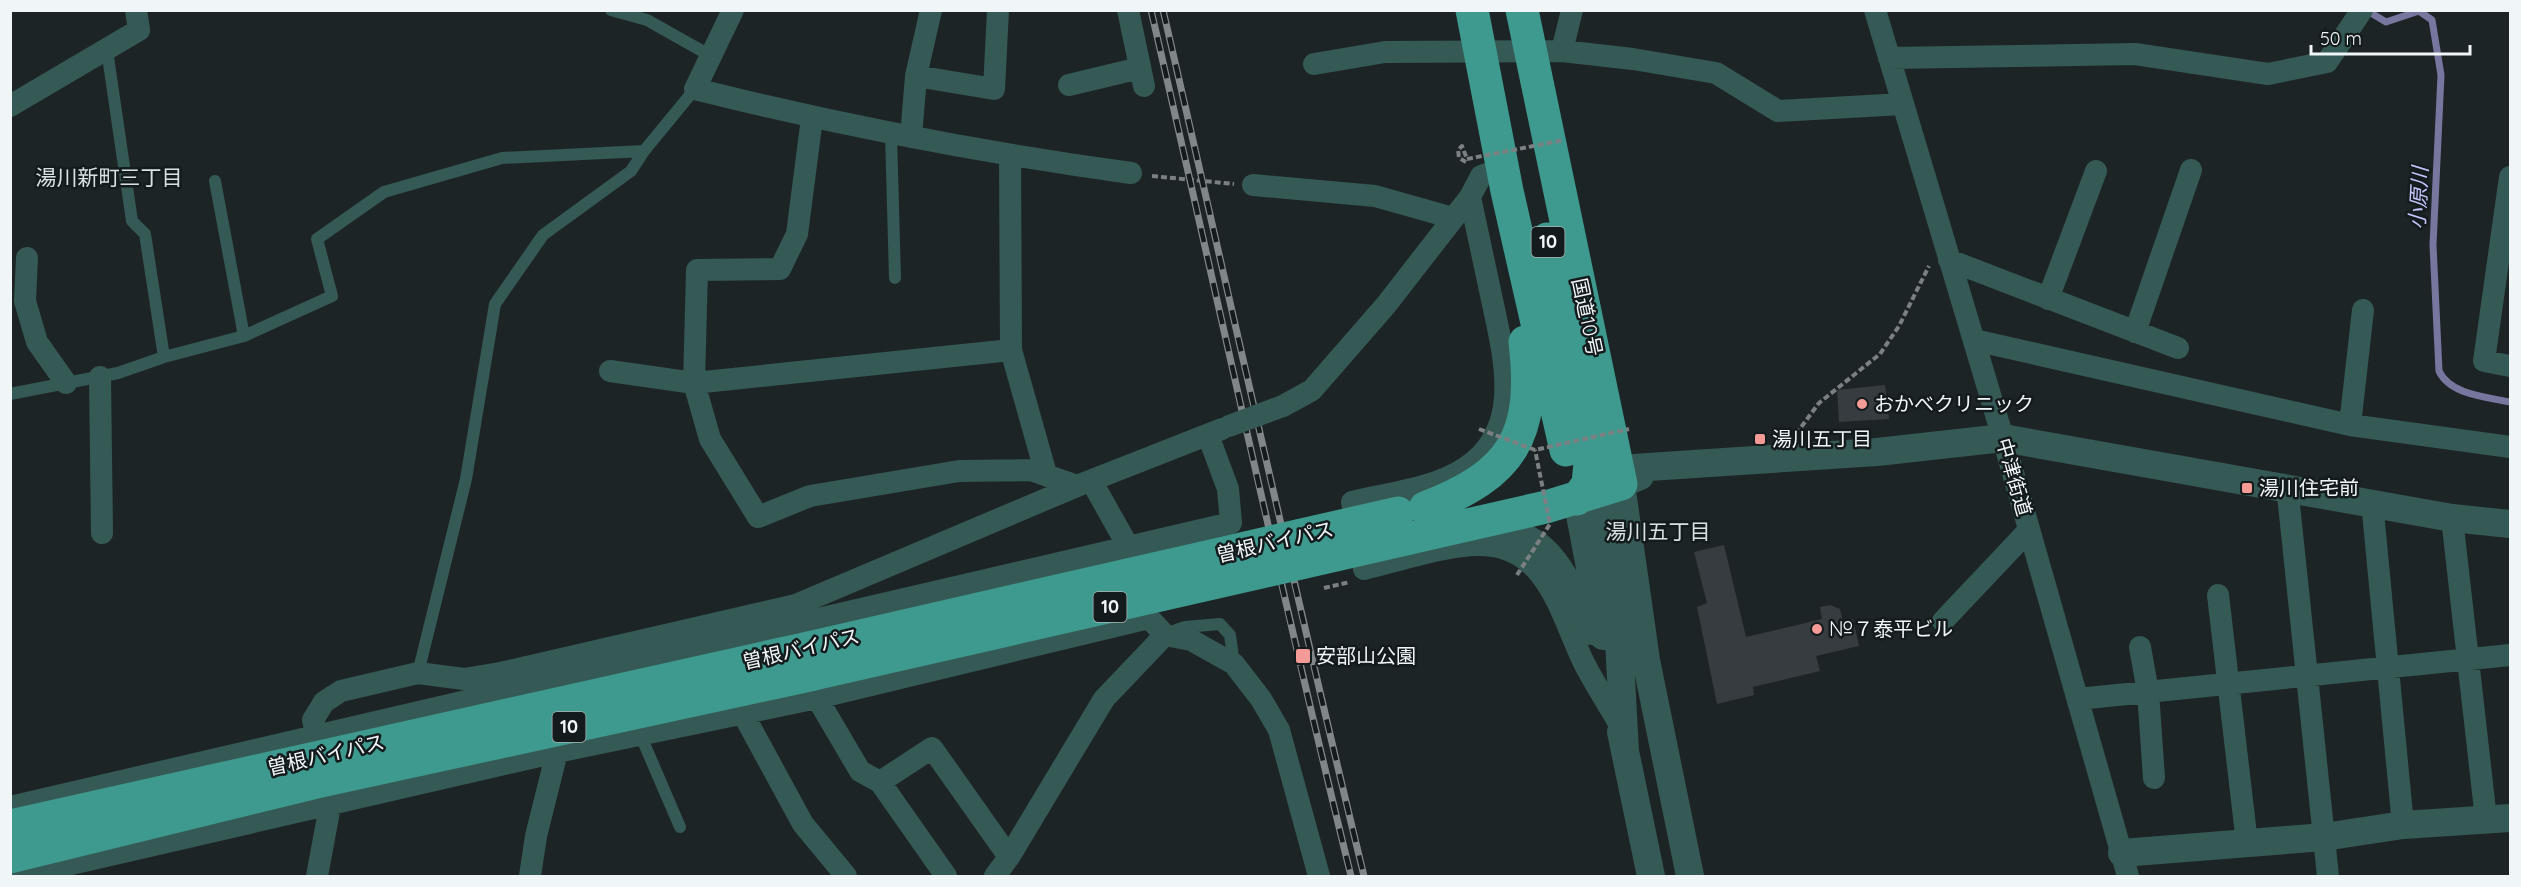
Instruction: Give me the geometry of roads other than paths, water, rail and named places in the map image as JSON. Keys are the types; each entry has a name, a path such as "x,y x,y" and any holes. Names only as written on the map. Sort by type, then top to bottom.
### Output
{"highway":[{"name":"国道10号","path":"1472,10 1521,51"},
{"name":"国道10号","path":"1502,10 1521,51 1588,446 1598,482"},
{"name":"国道10号","path":"1505,179 1521,51 1522,10"},
{"name":"10","path":"1505,179 1598,482"},
{"path":"1416,523 1478,484 1499,466 1514,446 1523,426 1528,400 1528,369 1505,179"},
{"name":"曽根バイパス","path":"10,826 323,770 813,673 1416,523 1598,482"},
{"name":"曽根バイパス","path":"10,857 323,770"}],"street":[{"path":"10,106 139,30 136,10"},
{"path":"733,10 695,89 812,118 1010,156 1131,173"},
{"path":"901,135 931,10"},
{"path":"916,76 994,88 998,10"},
{"path":"1069,85 1142,77 1128,10"},
{"path":"1521,51 1572,10"},
{"name":"中津街道","path":"1875,10 2030,530 2125,865"},
{"path":"1889,58 2135,54 2268,74 2327,62 2362,10"},
{"path":"1314,64 1384,52 1521,51 1633,59 1716,73 1778,111 1903,104"},
{"path":"812,118 797,234 780,269 697,270 694,383 710,439 758,517 810,496 959,471 1031,470 1084,484 1129,548 1149,618 1165,635 1191,640 1234,664 1261,699 1279,730 1318,876"},
{"path":"1010,156 1011,350 1046,474"},
{"path":"2135,332 2191,170"},
{"path":"2048,299 2096,171"},
{"path":"316,876 323,770 313,720 324,702 332,696 341,691 418,673 464,679 491,674 796,605 1084,484 1283,406 1312,390 1386,305 1470,197 1481,176 1505,179"},
{"path":"2511,177 2484,361 2511,366"},
{"path":"1253,185 1375,196 1453,218"},
{"path":"1470,197 1503,354 1506,393 1504,412 1488,447 1465,468 1430,484 1352,502 1364,569 1480,545 1500,547 1515,552 1540,572 1551,586 1584,662 1622,738"},
{"path":"1946,249 2048,299 2178,348"},
{"path":"27,258 25,301 37,342 66,383"},
{"path":"2350,425 2363,310"},
{"path":"1974,340 2350,425 2511,447"},
{"path":"610,371 694,383 1011,350"},
{"path":"100,377 102,533"},
{"path":"19,876 323,770 1129,548 1231,523 1227,489 1208,435"},
{"path":"1598,482 1664,467 2003,438 2287,486 2452,518 2511,524"},
{"path":"1598,482 1612,685 1651,876"},
{"path":"1598,482 1604,506 1617,606 1622,738"},
{"path":"1598,482 1646,660 1690,876"},
{"path":"2287,486 2328,876"},
{"path":"2372,502 2403,825"},
{"path":"2125,865 2247,843 2324,837 2403,825 2498,819 2470,659 2452,518"},
{"path":"1416,523 1498,530 1529,538 1543,548 1569,583 1612,685"},
{"path":"1944,621 2030,530"},
{"path":"2217,595 2247,843"},
{"path":"10,807 323,770 556,752 742,712 813,673 1149,618"},
{"path":"995,876 1010,857 1104,699 1165,635"},
{"path":"2140,647 2148,692 2154,778"},
{"path":"2078,699 2511,655"},
{"path":"813,673 860,771 880,782 946,876"},
{"path":"742,712 803,824 846,876"},
{"path":"880,782 932,748 1010,857"},
{"path":"530,876 536,836 556,752"}],"lane":[{"path":"611,10 647,20 711,56"},
{"path":"107,50 132,221 145,234 164,357"},
{"path":"418,673 466,479 495,304 543,235 631,171 644,151 695,89"},
{"path":"896,278 901,135"},
{"path":"10,394 100,377 244,336 332,296 317,239 384,192 502,158 644,151"},
{"path":"215,181 244,336"},
{"path":"640,734 680,827"}],"waterway":[{"name":"小原川","path":"2366,10 2386,22 2419,11 2432,20 2441,75 2433,245 2439,371 2444,379 2460,390 2510,402"}],"railway":[{"path":"1151,10 1274,552 1351,876"},
{"path":"1163,10 1364,876"}],"place":[{"name":"おかべクリニック","path":"1862,404"},
{"name":"湯川五丁目","path":"1760,439"},
{"name":"湯川住宅前","path":"2247,488"},
{"name":"№７泰平ビル","path":"1817,629"},
{"name":"安部山公園","path":"1303,656"}],"district":[{"name":"湯川新町三丁目","path":"109,178"},
{"name":"湯川五丁目","path":"1658,532"}]}
